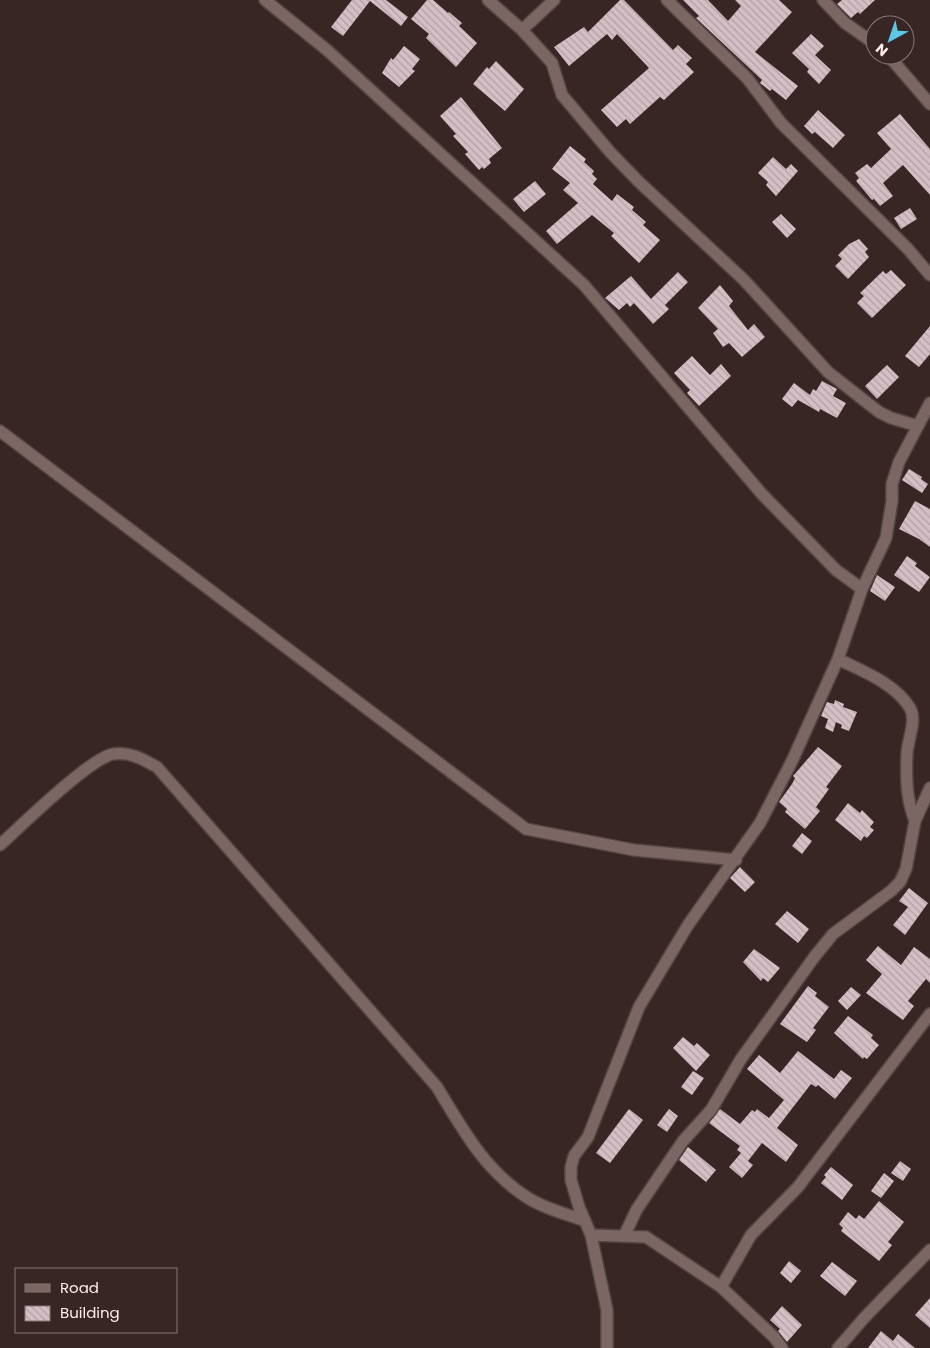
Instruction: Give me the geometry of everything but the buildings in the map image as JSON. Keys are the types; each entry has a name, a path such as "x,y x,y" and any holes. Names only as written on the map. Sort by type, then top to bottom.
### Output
{"street":[{"path":"265,0 327,50 584,285 761,493 836,570 862,589"},
{"path":"488,0 522,30 552,63 562,95 610,152 638,181 744,280 828,372 879,412 890,418 918,426"},
{"path":"522,30 554,0"},
{"path":"667,0 747,78 781,123 908,249 930,275"},
{"path":"823,0 845,23 865,37"},
{"path":"897,65 930,104"},
{"path":"607,1348 607,1310 591,1235 571,1180 571,1167 574,1156 588,1137 639,1007 688,925 736,860 760,823 792,761 838,659 862,589 886,538 892,501 892,484 899,462 930,403"},
{"path":"0,431 526,829 634,850 736,860"},
{"path":"838,659 887,684 911,709 913,716 907,752 908,804 916,820"},
{"path":"0,845 90,765 114,754 134,755 156,767 437,1087 463,1130 490,1168 529,1199 585,1221"},
{"path":"624,1236 637,1209 683,1141 711,1110 741,1059 815,956 833,934 891,891 900,882 906,869 916,820 930,788"},
{"path":"721,1287 750,1235 803,1180 930,1014"},
{"path":"591,1235 646,1237 721,1287 774,1337 782,1348"},
{"path":"838,1348 865,1316 930,1250"}]}
